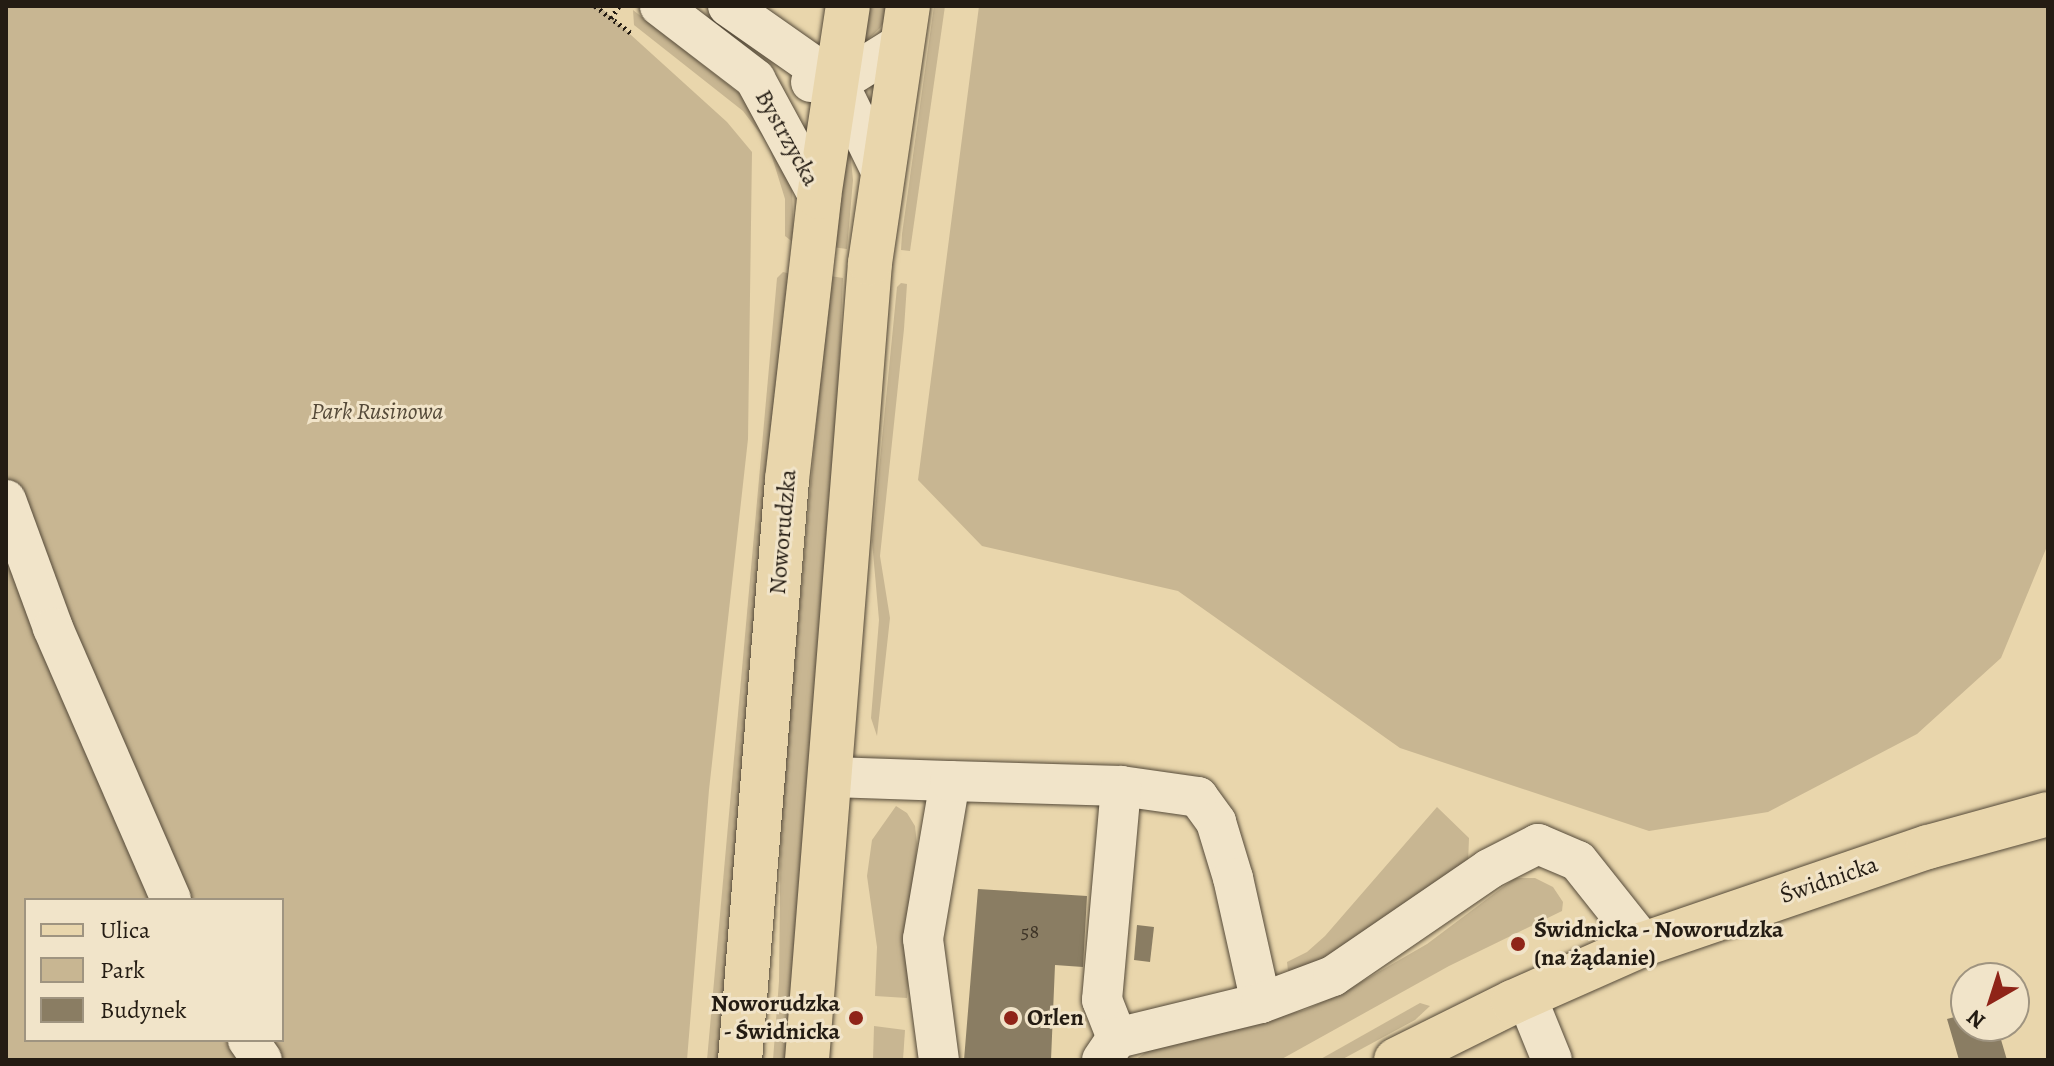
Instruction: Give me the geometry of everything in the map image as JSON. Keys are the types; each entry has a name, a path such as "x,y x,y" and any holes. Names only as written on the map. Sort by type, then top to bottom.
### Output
{"main road":[{"name":"Noworudzka","path":"740,1060 787,480 819,197 848,6"},
{"path":"807,1060 870,263 905,24"},
{"name":"Świdnicka","path":"1396,1060 1526,996 1644,944 1928,847 2048,814"}],"street":[{"name":"Bystrzycka","path":"728,6 838,83 882,173"},
{"name":"Bystrzycka","path":"646,20 755,79 838,83"},
{"path":"838,83 905,24"},
{"name":"Bystrzycka","path":"755,79 819,197"},
{"path":"6,500 53,628 170,898"},
{"path":"830,777 1121,786 1198,797 1216,822 1261,1003"},
{"path":"939,1060 923,939 950,781"},
{"path":"1121,786 1102,1000 1110,1049 1261,1003 1333,976 1489,869 1538,844 1578,861 1644,944"},
{"path":"1526,996 1552,1060"},
{"path":"249,1042 262,1060"}],"path":[{"path":"595,6 611,18 646,20"},
{"path":"611,18 619,6"}],"green space":[{"name":"Park Rusinowa","path":"6,6 599,6 727,122 752,152 748,439 709,790 687,1060 6,1060"},
{"path":"865,6 894,6 880,28 861,46"},
{"path":"934,6 945,6 910,251 901,250 902,234"},
{"path":"979,6 2048,6 2048,544 2001,658 1917,734 1768,812 1649,831 1400,748 1178,591 982,546 918,480"},
{"path":"633,10 745,98 792,185 794,243 785,236 785,199 768,144 743,111 634,25"},
{"path":"844,149 850,150 853,180 847,249 832,247"},
{"path":"783,272 791,274 719,1060 707,1060 777,278"},
{"path":"830,276 843,278 836,444 788,1060 773,1060 779,981 781,805"},
{"path":"901,283 907,284 904,329 880,556 890,618 877,736 871,718 879,620 872,541 897,287"},
{"path":"896,806 907,813 915,826 917,844 907,998 875,996 877,947 867,876 872,840"},
{"path":"1437,807 1469,838 1468,864 1345,954 1300,971 1288,971 1287,962 1307,952 1325,936"},
{"path":"1515,878 1535,878 1553,887 1563,902 1562,911 1449,966 1280,1060 1135,1060 1153,1047 1305,1010 1344,992 1427,944"},
{"path":"1420,1003 1430,1006 1415,1020 1341,1060 1319,1060"},
{"path":"874,1026 905,1030 903,1060 873,1060"}],"building":[{"path":"978,889 1087,896 1083,967 1055,965 1051,1060 964,1060"},
{"path":"1137,925 1154,927 1150,962 1134,960"},
{"path":"1954,1042 2002,1042 2007,1060 1959,1060"}],"place":[{"name":"Świdnicka - Noworudzka (na żądanie)","path":"1518,944"},
{"name":"Noworudzka - Świdnicka","path":"856,1018"},
{"name":"Orlen","path":"1011,1018"}]}
